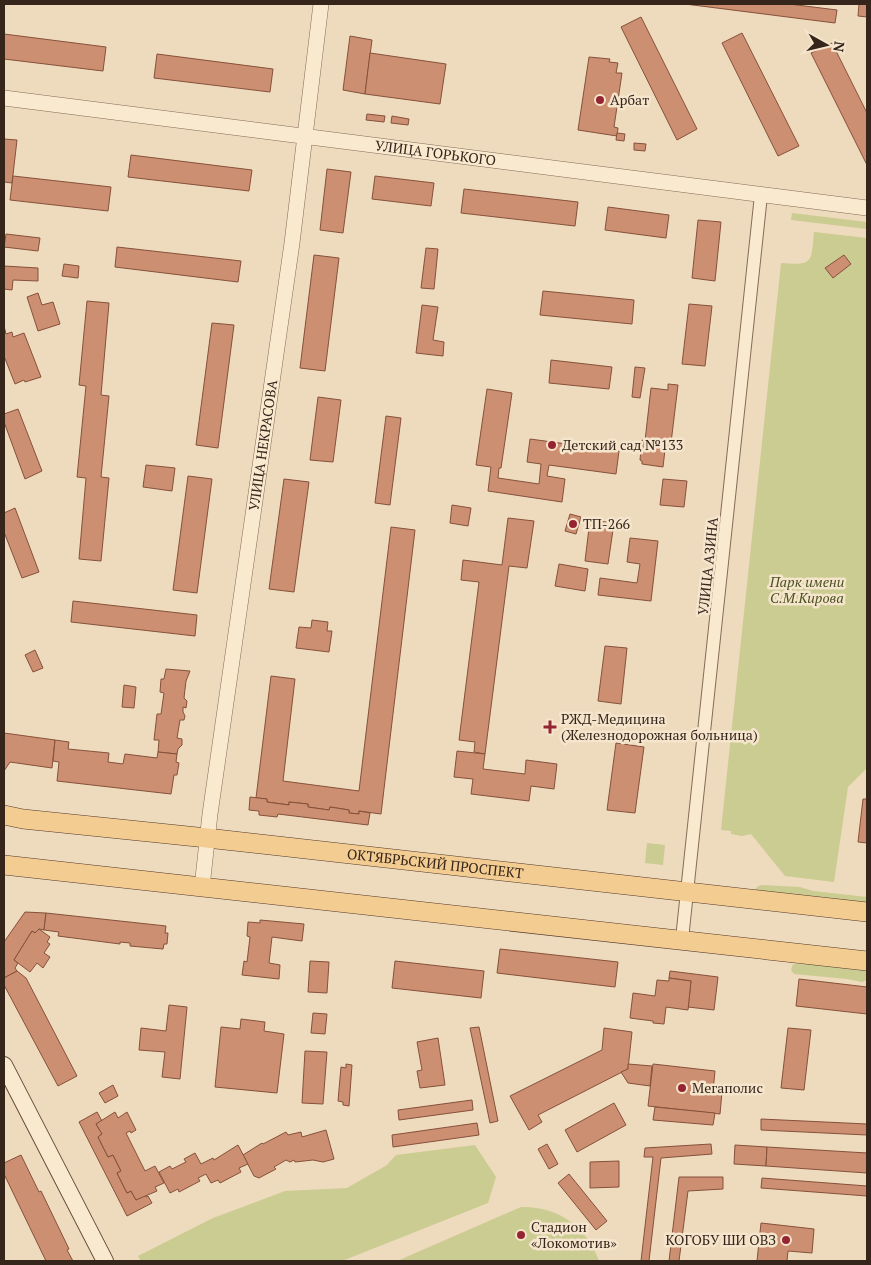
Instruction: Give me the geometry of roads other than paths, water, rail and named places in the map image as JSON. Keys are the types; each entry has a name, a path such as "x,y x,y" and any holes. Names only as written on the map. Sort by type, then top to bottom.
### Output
{"main road":[{"name":"ОКТЯБРЬСКИЙ ПРОСПЕКТ","path":"4,815 23,819 867,912"},
{"path":"4,865 867,961"},
{"path":"4,1065 105,1261"}],"street":[{"name":"УЛИЦА НЕКРАСОВА","path":"202,887 207,838 306,137 321,4"},
{"name":"УЛИЦА ГОРЬКОГО","path":"4,98 867,208"},
{"name":"УЛИЦА АЗИНА","path":"682,939 762,195"}],"place":[{"name":"Арбат","path":"600,100"},
{"name":"Детский сад №133","path":"552,445"},
{"name":"ТП-266","path":"573,524"},
{"name":"РЖД-Медицина (Железнодорожная больница)","path":"550,727"},
{"name":"Мегаполис","path":"682,1088"},
{"name":"Cтадион «Локомотив»","path":"521,1235"},
{"name":"КОГОБУ ШИ ОВЗ","path":"786,1240"}],"park label":[{"name":"Парк имени С.М.Кирова","path":"807,590"}]}
